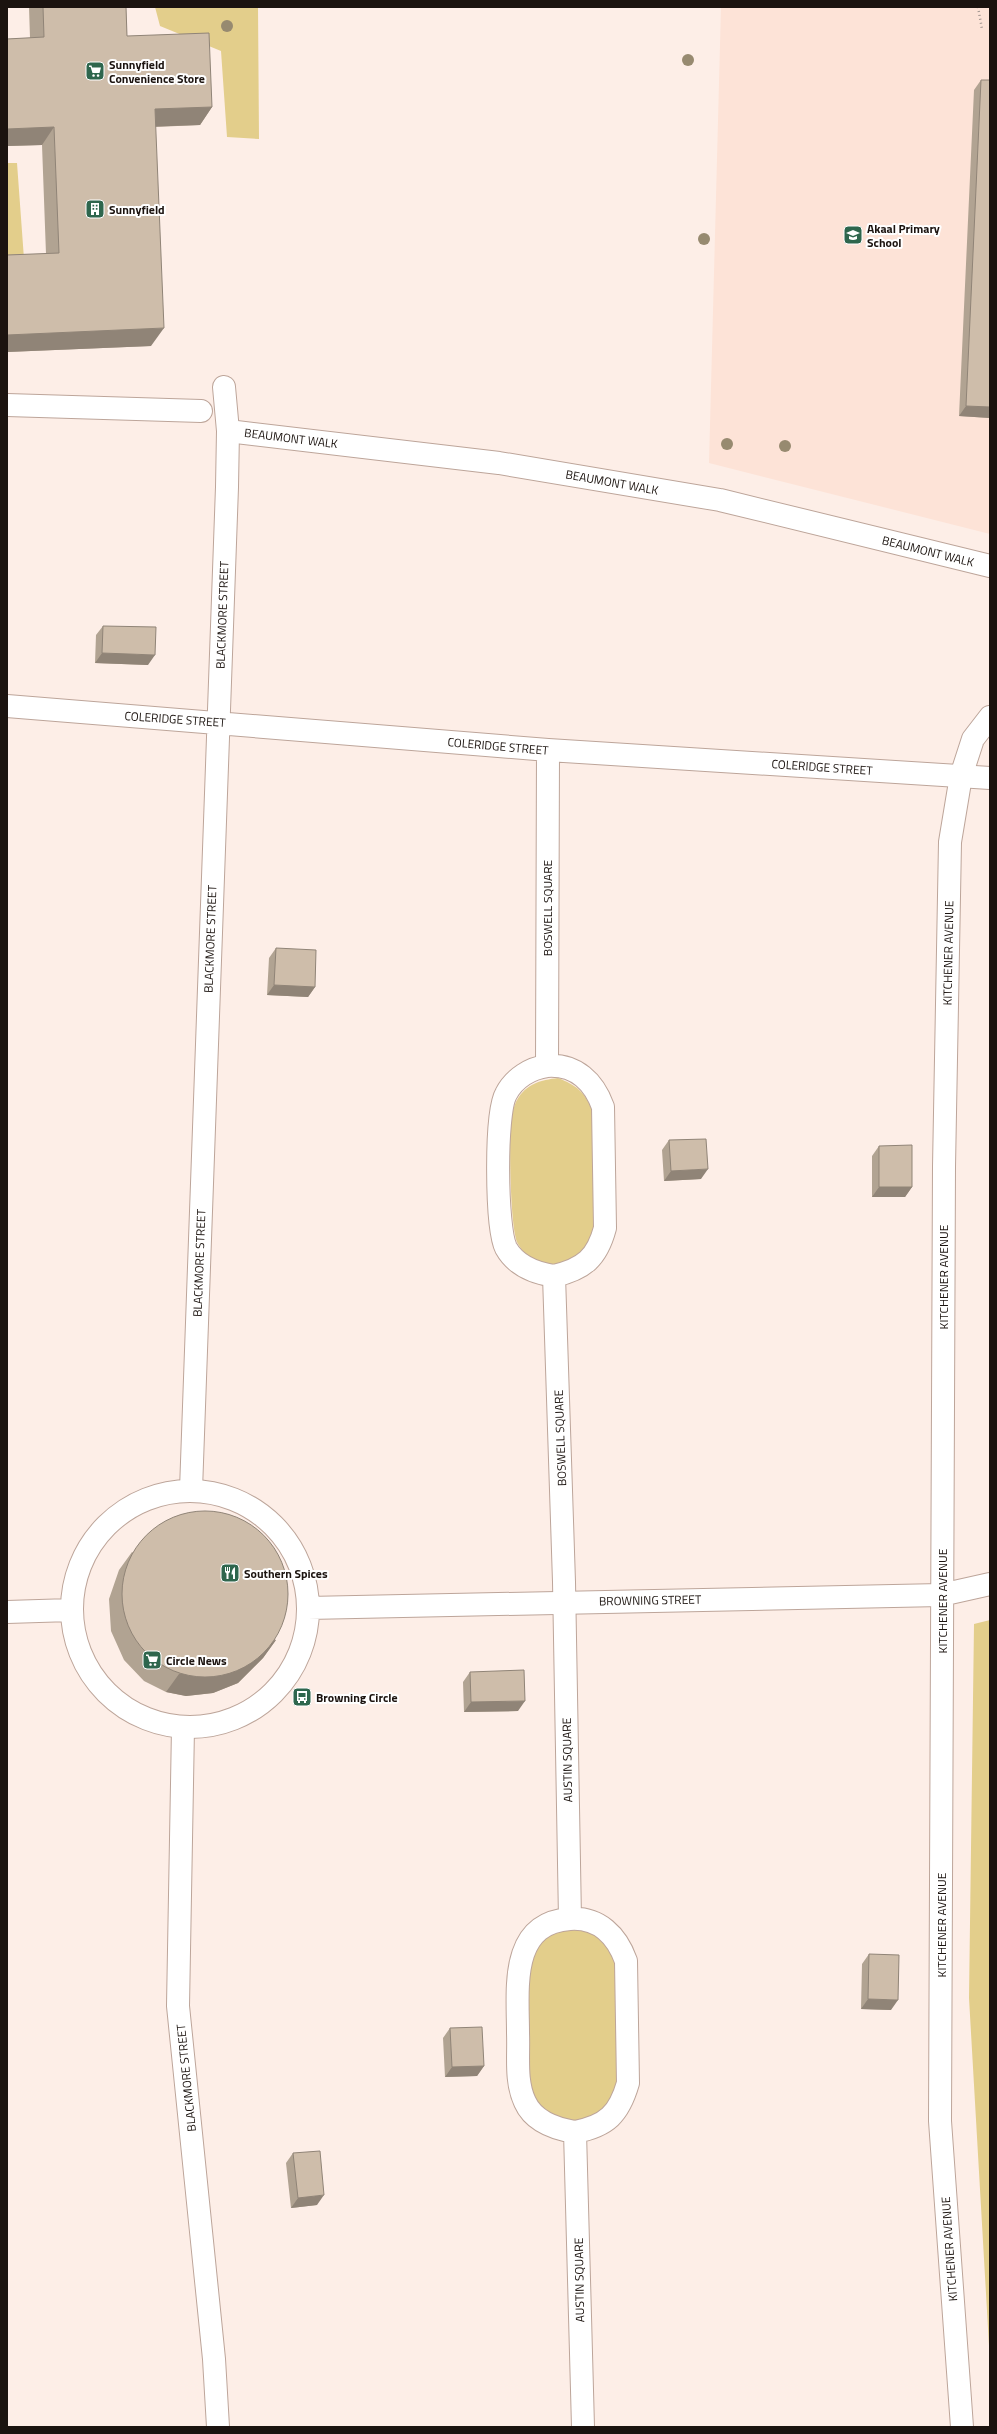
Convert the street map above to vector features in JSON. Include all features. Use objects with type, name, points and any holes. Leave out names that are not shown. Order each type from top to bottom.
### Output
[{"type":"street","name":"BLACKMORE STREET","points":[[191,1490],[228,431],[224,388]]},
{"type":"street","points":[[7,405],[201,411]]},
{"type":"street","name":"BEAUMONT WALK","points":[[228,431],[499,463],[720,500],[990,566]]},
{"type":"street","name":"COLERIDGE STREET","points":[[7,706],[219,722],[548,750],[990,778]]},
{"type":"street","name":"KITCHENER AVENUE","points":[[962,2427],[940,2121],[941,1595],[950,850],[961,776],[973,739],[990,717]]},
{"type":"street","name":"BOSWELL SQUARE","points":[[547,1066],[548,750]]},
{"type":"street","points":[[547,1066],[559,1066],[582,1076],[598,1093],[603,1107],[605,1228],[601,1244],[590,1260],[572,1272],[554,1276],[537,1274],[519,1264],[506,1248],[500,1226],[499,1117],[506,1094],[520,1076],[538,1067],[547,1066]]},
{"type":"street","name":"BOSWELL SQUARE","points":[[554,1276],[564,1601]]},
{"type":"street","points":[[191,1490],[197,1490],[242,1501],[283,1534],[302,1567],[309,1592],[307,1633],[292,1672],[276,1692],[240,1718],[200,1729],[184,1728],[138,1717],[102,1690],[82,1661],[71,1619],[71,1595],[89,1545],[115,1516],[145,1498],[191,1490]]},
{"type":"street","name":"BROWNING STREET","points":[[308,1608],[564,1601],[941,1595],[990,1584]]},
{"type":"street","name":"AUSTIN SQUARE","points":[[564,1601],[570,1919]]},
{"type":"street","points":[[7,1612],[71,1610]]},
{"type":"street","name":"BLACKMORE STREET","points":[[184,1728],[178,2006],[213,2352],[218,2427]]},
{"type":"street","points":[[580,1918],[600,1925],[609,1932],[620,1946],[626,1961],[628,2083],[623,2100],[613,2115],[594,2128],[575,2132],[558,2130],[539,2120],[525,2103],[519,2081],[518,1971],[525,1947],[540,1928],[558,1920],[570,1919],[580,1918]]},
{"type":"street","name":"AUSTIN SQUARE","points":[[575,2132],[583,2427]]},
{"type":"path","points":[[978,7],[982,28]]},
{"type":"shaded area","points":[[155,7],[258,7],[259,139],[227,137],[221,51],[160,26]]},
{"type":"shaded area","name":"Akaal Primary School","points":[[721,7],[990,7],[990,534],[709,463]]},
{"type":"shaded area","points":[[7,163],[17,163],[24,259],[7,261]]},
{"type":"shaded area","points":[[558,1078],[575,1086],[586,1098],[592,1110],[594,1228],[589,1241],[581,1252],[572,1259],[560,1264],[549,1265],[537,1262],[527,1255],[518,1244],[515,1236],[510,1164],[510,1130],[513,1110],[516,1102],[525,1090],[534,1084]]},
{"type":"shaded area","points":[[990,1620],[990,2363],[969,1998],[974,1624]]},
{"type":"shaded area","points":[[579,1928],[595,1934],[602,1939],[616,1963],[618,2082],[612,2100],[605,2109],[587,2119],[577,2121],[558,2118],[549,2114],[535,2099],[532,2091],[527,2038],[527,1983],[531,1960],[537,1946],[553,1934]]},
{"type":"building","name":"Sunnyfield","points":[[43,7],[126,7],[127,36],[209,33],[212,107],[155,109],[164,328],[7,335],[7,255],[59,253],[54,127],[7,129],[7,39],[44,37]]},
{"type":"building","points":[[981,80],[990,80],[990,407],[966,406]]},
{"type":"building","points":[[103,626],[156,627],[155,655],[102,653]]},
{"type":"building","points":[[276,948],[316,950],[315,987],[274,985]]},
{"type":"building","points":[[706,1139],[708,1169],[671,1171],[669,1140]]},
{"type":"building","points":[[912,1145],[912,1187],[879,1187],[879,1146]]},
{"type":"building","points":[[197,1511],[213,1511],[237,1517],[264,1535],[282,1562],[287,1578],[287,1610],[282,1626],[264,1653],[251,1663],[229,1674],[213,1677],[197,1677],[173,1671],[152,1658],[141,1647],[128,1626],[125,1618],[122,1602],[122,1586],[128,1562],[141,1541],[152,1530],[173,1517],[181,1514]]},
{"type":"building","points":[[524,1670],[525,1701],[471,1702],[470,1672]]},
{"type":"building","points":[[869,1954],[899,1955],[898,2000],[868,1999]]},
{"type":"building","points":[[482,2027],[484,2066],[452,2067],[450,2028]]},
{"type":"building","points":[[320,2151],[324,2195],[298,2198],[293,2153]]},
{"type":"place","name":"Sunnyfield Convenience Store","points":[[95,71]]},
{"type":"place","name":"Sunnyfield","points":[[95,209]]},
{"type":"place","name":"Akaal Primary School","points":[[853,235]]},
{"type":"place","name":"Southern Spices","points":[[230,1573]]},
{"type":"place","name":"Circle News","points":[[152,1660]]},
{"type":"place","name":"Browning Circle","points":[[302,1697]]}]
